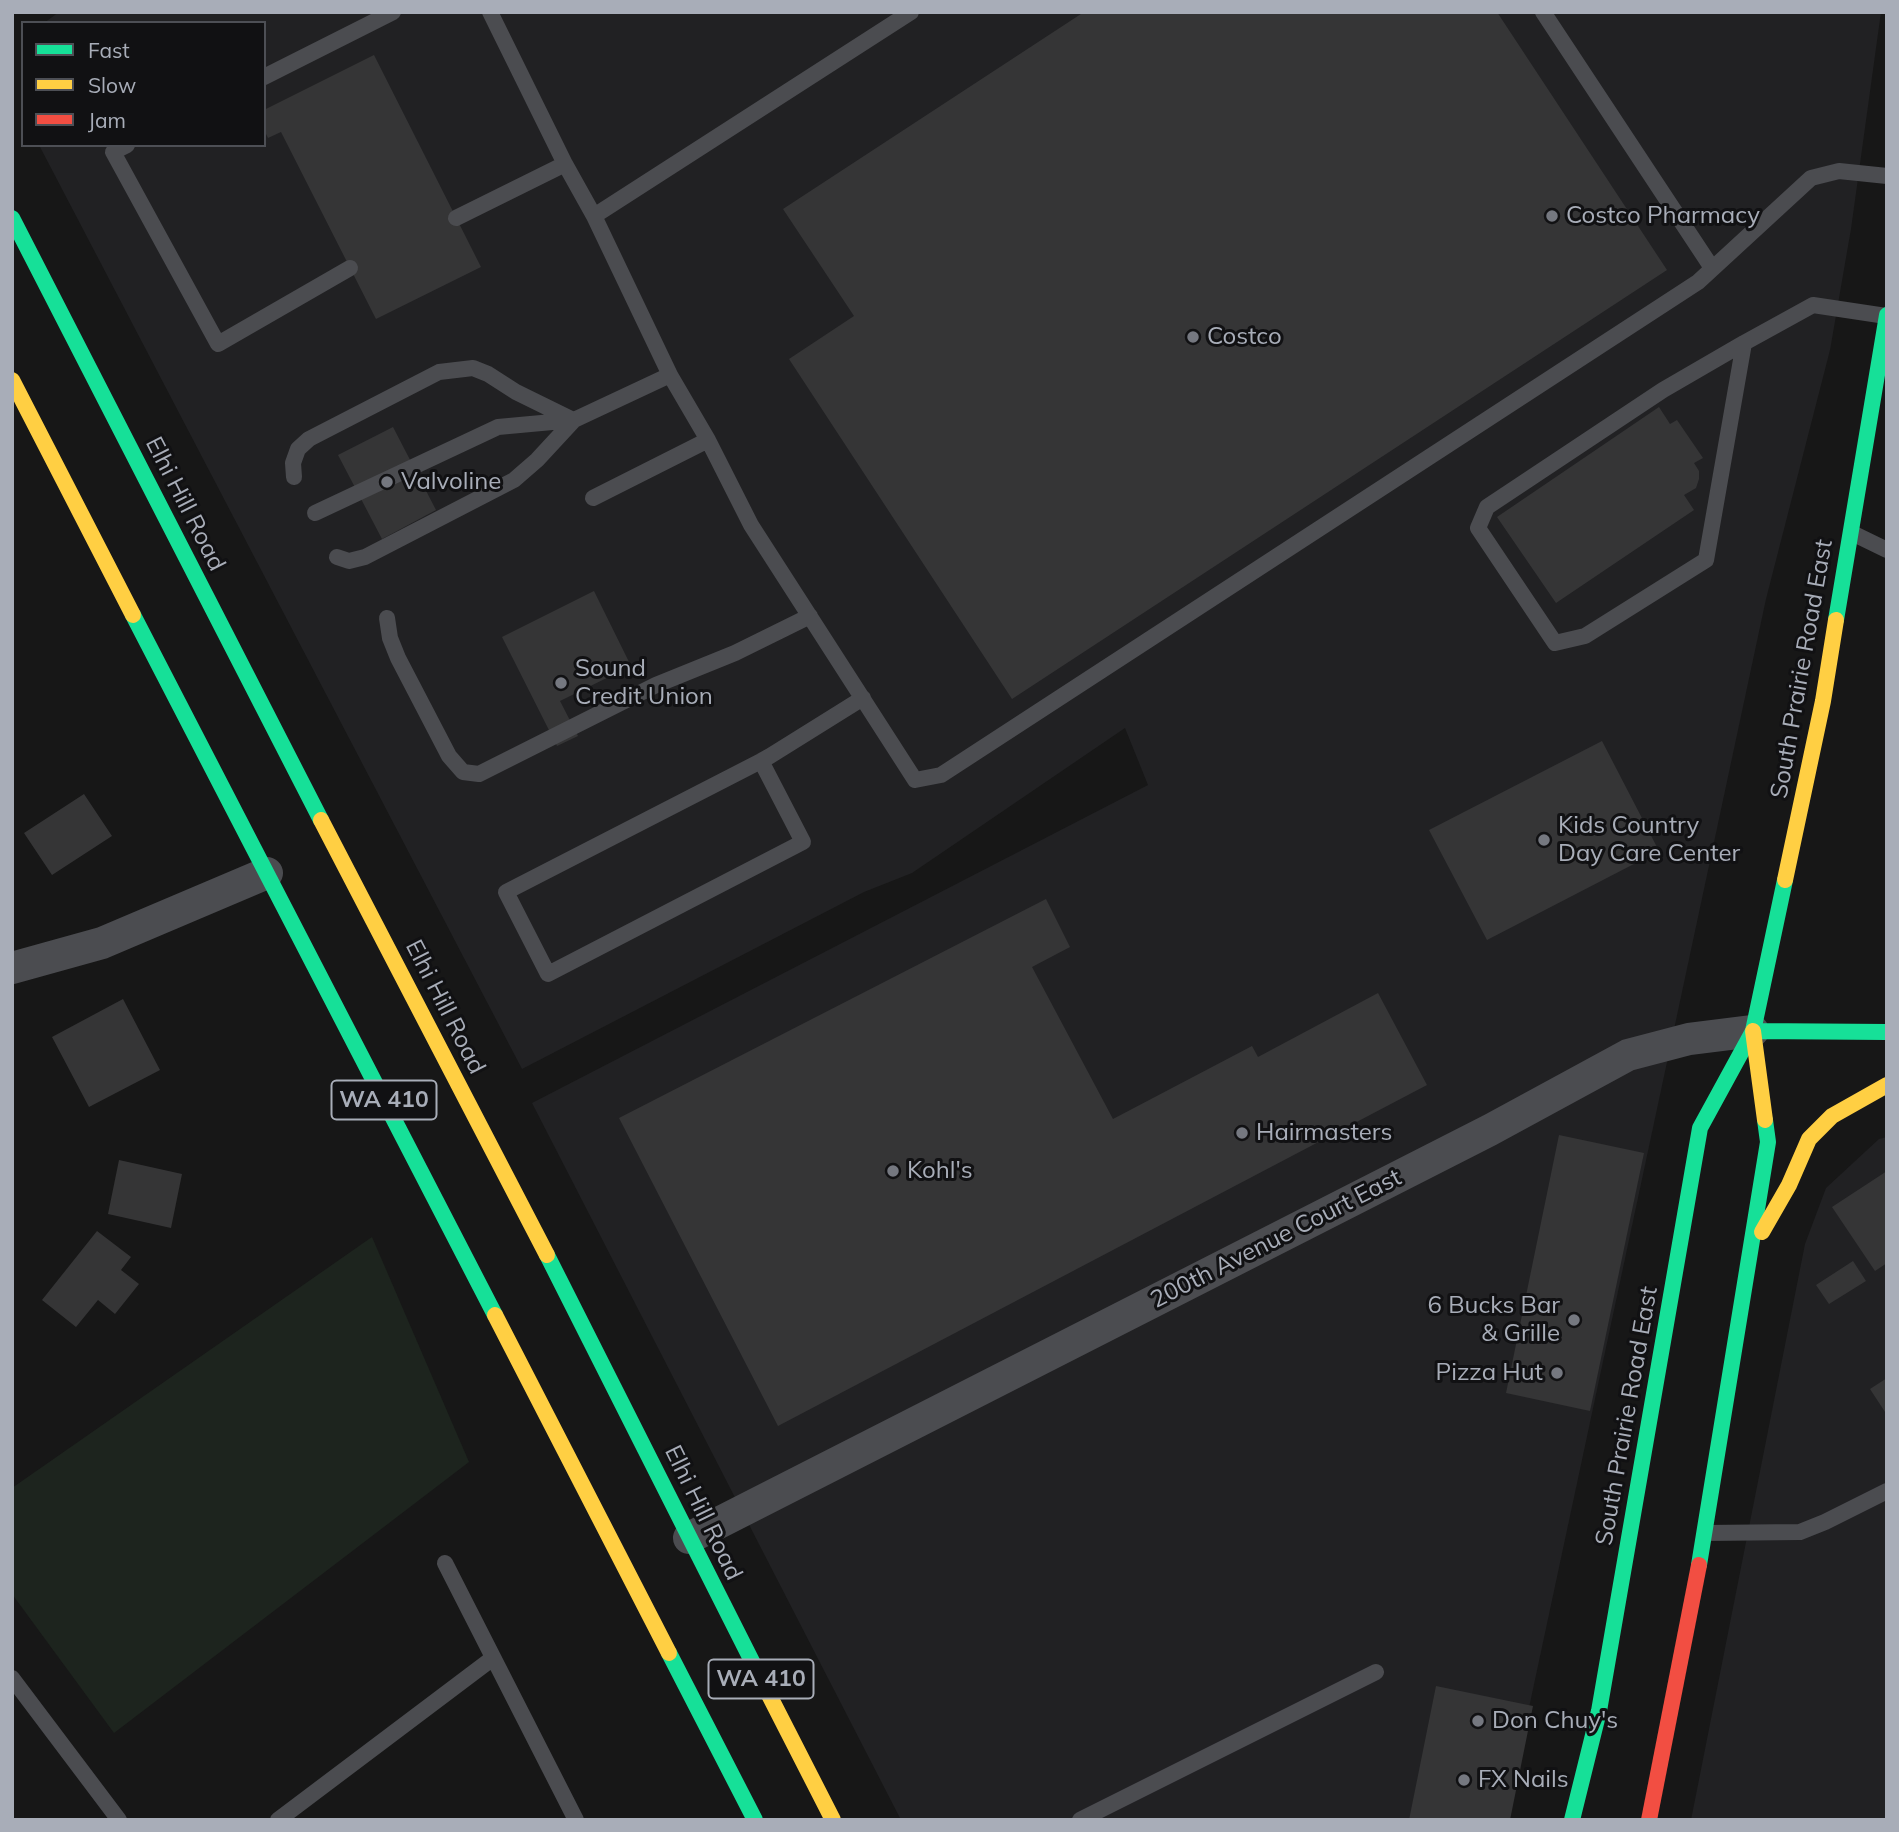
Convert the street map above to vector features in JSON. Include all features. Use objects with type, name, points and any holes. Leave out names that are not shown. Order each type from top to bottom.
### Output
[{"type":"main road","name":"Elhi Hill Road","points":[[12,218],[598,1353],[833,1820]]},
{"type":"main road","name":"South Prairie Road East","points":[[1572,1820],[1600,1711],[1700,1128],[1753,1031],[1823,701],[1887,316]]},
{"type":"main road","name":"WA 410","points":[[12,380],[755,1820]]},
{"type":"main road","name":"South Prairie Road East","points":[[1649,1820],[1705,1533],[1768,1142],[1753,1031]]},
{"type":"main road","name":"200th Avenue Court East","points":[[1753,1031],[1887,1032]]},
{"type":"main road","points":[[1750,1255],[1789,1185],[1809,1139],[1832,1116],[1887,1085]]},
{"type":"street","points":[[12,968],[102,943],[267,873]]},
{"type":"street","name":"200th Avenue Court East","points":[[689,1538],[1490,1130],[1628,1055],[1689,1039],[1753,1031]]},
{"type":"lane","points":[[266,76],[393,12]]},
{"type":"lane","points":[[490,12],[565,164],[594,216],[670,375],[708,440],[751,525],[915,780],[941,775],[1698,282],[1811,178],[1839,171],[1887,176]]},
{"type":"lane","points":[[594,216],[911,12]]},
{"type":"lane","points":[[1543,12],[1712,268]]},
{"type":"lane","points":[[123,147],[113,152],[218,344],[350,268]]},
{"type":"lane","points":[[456,218],[565,164]]},
{"type":"lane","points":[[1744,343],[1706,560],[1585,636],[1555,643],[1478,528],[1487,507],[1663,390],[1744,343],[1813,305],[1887,316]]},
{"type":"lane","points":[[294,477],[293,463],[298,449],[309,439],[439,372],[473,368],[573,420]]},
{"type":"lane","points":[[315,513],[498,427],[573,420],[670,375]]},
{"type":"lane","points":[[337,557],[349,561],[365,557],[514,480],[537,460],[573,420]]},
{"type":"lane","points":[[593,498],[708,440]]},
{"type":"lane","points":[[1850,532],[1887,550]]},
{"type":"lane","points":[[387,618],[390,638],[398,658],[449,756],[463,772],[479,774],[656,685],[735,653],[810,616]]},
{"type":"lane","points":[[761,761],[803,842],[548,974],[506,892],[761,761],[863,698]]},
{"type":"lane","points":[[1705,1533],[1800,1532],[1887,1491]]},
{"type":"lane","points":[[445,1563],[576,1820]]},
{"type":"lane","points":[[278,1820],[493,1658]]},
{"type":"lane","points":[[1080,1820],[1376,1672]]},
{"type":"lane","points":[[12,1678],[119,1820]]},
{"type":"shaded area","points":[[59,12],[1881,12],[1851,229],[1830,350],[1766,599],[1505,1820],[901,1820],[532,1103],[1148,785],[1125,728],[912,873],[864,892],[522,1069],[40,147],[266,147],[266,21],[47,21]]},
{"type":"shaded area","points":[[1887,1137],[1887,1820],[1691,1820],[1805,1244],[1826,1188],[1879,1139]]},
{"type":"shaded area","points":[[372,1237],[469,1462],[114,1733],[12,1594],[12,1488]]},
{"type":"building","name":"Costco","points":[[1084,12],[1497,12],[1667,270],[1012,699],[789,359],[854,316],[783,209]]},
{"type":"building","points":[[374,55],[481,267],[376,319],[281,132],[268,138],[266,109]]},
{"type":"building","points":[[1659,407],[1670,424],[1677,420],[1703,458],[1694,463],[1699,471],[1696,488],[1684,495],[1694,510],[1556,603],[1497,517]]},
{"type":"building","name":"Valvoline","points":[[393,427],[436,510],[382,539],[338,455]]},
{"type":"building","name":"Sound Credit Union","points":[[594,591],[631,666],[560,701],[578,736],[557,746],[502,637]]},
{"type":"building","name":"Kids Country Day Care Center","points":[[1602,741],[1659,851],[1487,940],[1429,830]]},
{"type":"building","points":[[84,794],[112,836],[52,875],[24,833]]},
{"type":"building","name":"Kohl's","points":[[1046,899],[1070,947],[1032,967],[1113,1119],[1252,1046],[1258,1057],[1378,993],[1427,1085],[778,1426],[619,1118]]},
{"type":"building","points":[[123,999],[160,1070],[89,1107],[52,1037]]},
{"type":"building","points":[[1559,1135],[1644,1153],[1590,1411],[1506,1393]]},
{"type":"building","points":[[119,1160],[182,1174],[171,1228],[108,1214]]},
{"type":"building","points":[[1887,1171],[1887,1263],[1875,1271],[1832,1207]]},
{"type":"building","points":[[97,1231],[131,1257],[121,1270],[139,1284],[115,1314],[98,1300],[76,1327],[42,1300]]},
{"type":"building","points":[[1853,1261],[1866,1281],[1829,1304],[1816,1285]]},
{"type":"building","points":[[1887,1378],[1887,1415],[1870,1389]]},
{"type":"building","points":[[1436,1686],[1533,1706],[1510,1820],[1409,1820]]},
{"type":"traffic: fast","points":[[12,218],[321,820]]},
{"type":"traffic: fast","points":[[1836,620],[1887,315]]},
{"type":"traffic: fast","points":[[133,615],[495,1315]]},
{"type":"traffic: fast","points":[[1572,1820],[1599,1711],[1700,1128],[1753,1031],[1785,880]]},
{"type":"traffic: fast","points":[[1753,1031],[1887,1032]]},
{"type":"traffic: fast","points":[[1699,1565],[1768,1142],[1765,1120]]},
{"type":"traffic: fast","points":[[547,1255],[765,1687]]},
{"type":"traffic: fast","points":[[669,1653],[755,1820]]},
{"type":"traffic: slow","points":[[12,380],[133,615]]},
{"type":"traffic: slow","points":[[1785,880],[1823,701],[1836,620]]},
{"type":"traffic: slow","points":[[321,820],[547,1255]]},
{"type":"traffic: slow","points":[[1753,1031],[1765,1120]]},
{"type":"traffic: slow","points":[[1762,1232],[1789,1185],[1809,1139],[1832,1116],[1887,1085]]},
{"type":"traffic: slow","points":[[495,1315],[669,1653]]},
{"type":"traffic: slow","points":[[765,1687],[833,1820]]},
{"type":"traffic: jam","points":[[1649,1820],[1699,1565]]},
{"type":"place","name":"Costco Pharmacy","points":[[1552,216]]},
{"type":"place","name":"Costco","points":[[1193,337]]},
{"type":"place","name":"Valvoline","points":[[387,482]]},
{"type":"place","name":"Sound Credit Union","points":[[561,683]]},
{"type":"place","name":"Kids Country Day Care Center","points":[[1544,840]]},
{"type":"place","name":"Hairmasters","points":[[1242,1133]]},
{"type":"place","name":"Kohl's","points":[[893,1171]]},
{"type":"place","name":"6 Bucks Bar & Grille","points":[[1574,1320]]},
{"type":"place","name":"Pizza Hut","points":[[1557,1373]]},
{"type":"place","name":"Don Chuy's","points":[[1478,1721]]},
{"type":"place","name":"FX Nails","points":[[1464,1780]]}]
